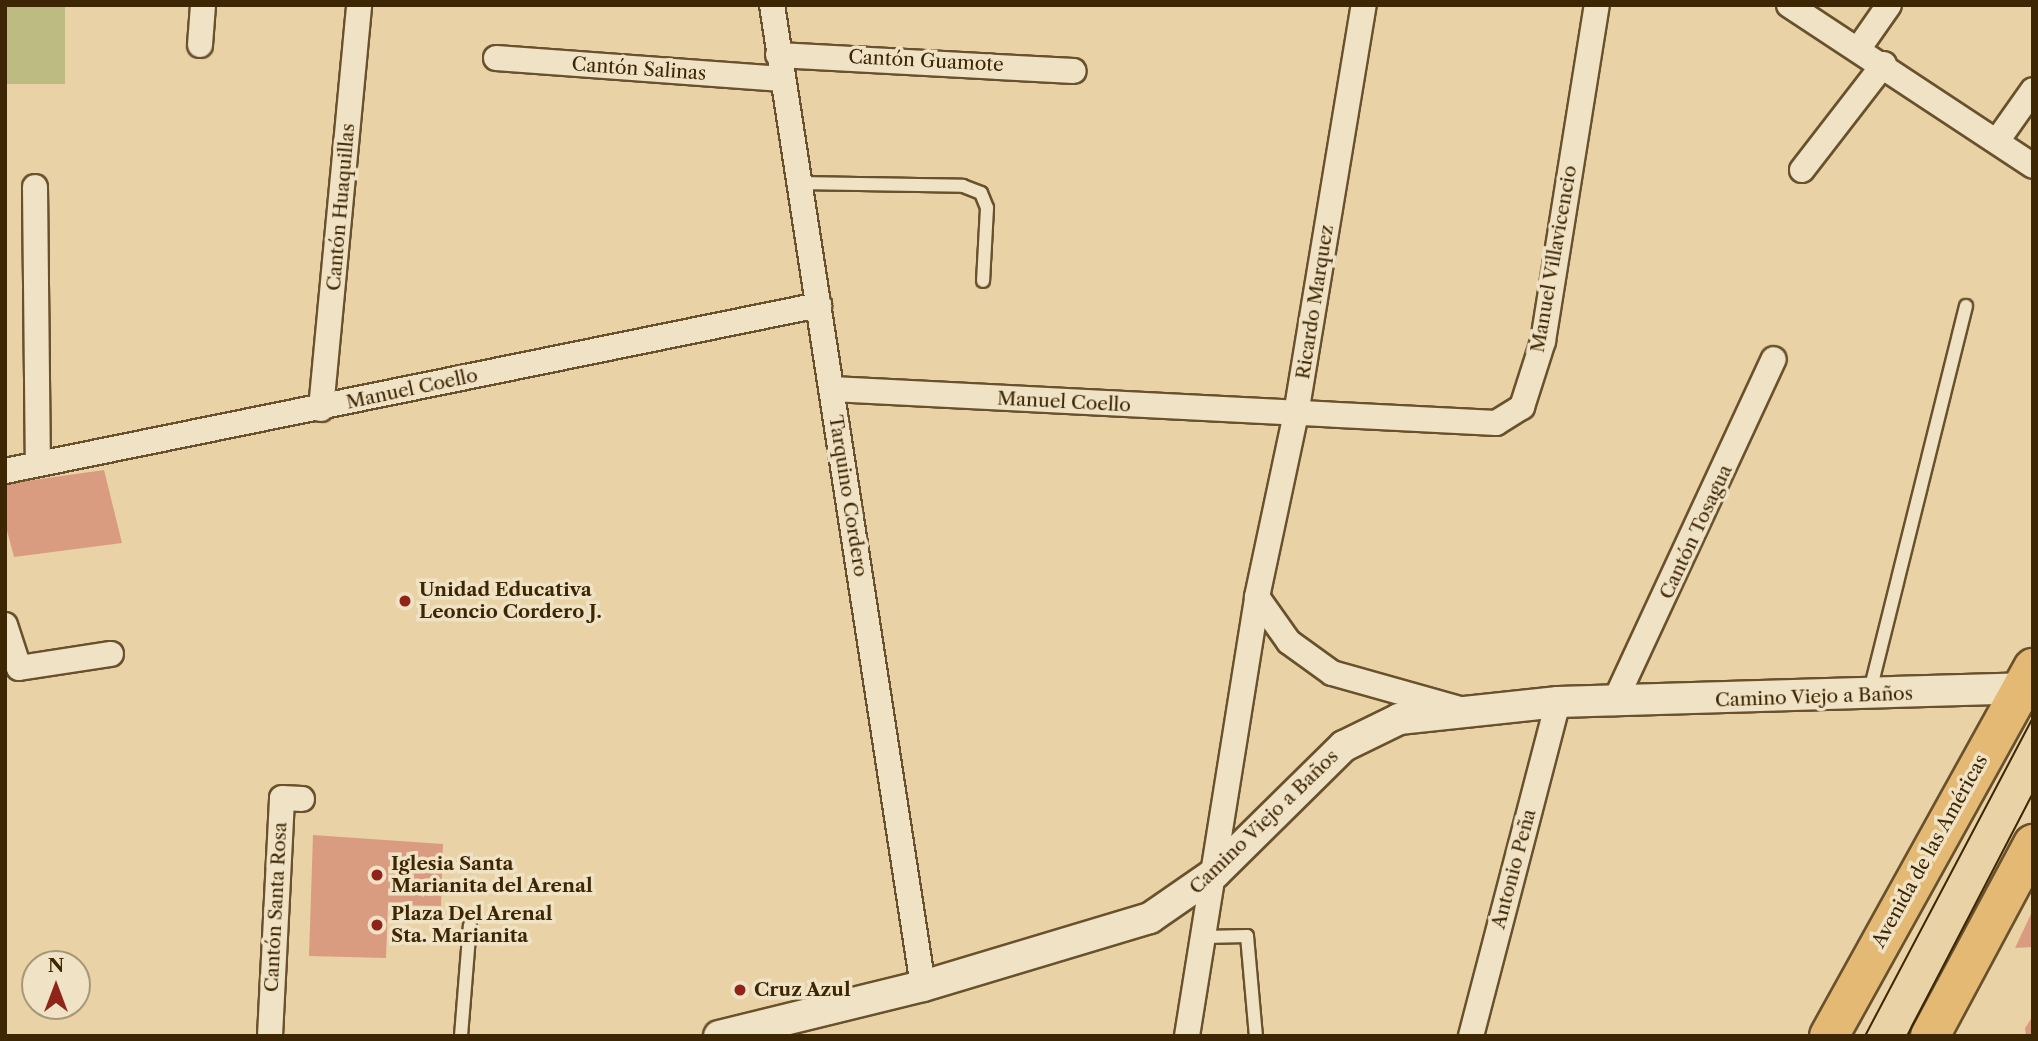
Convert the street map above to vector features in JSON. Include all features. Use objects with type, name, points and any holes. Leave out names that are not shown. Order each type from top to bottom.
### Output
[{"type":"main road","name":"Avenida de las Américas","points":[[1829,1036],[2029,682]]},
{"type":"main road","points":[[1930,1036],[2033,844]]},
{"type":"street","points":[[200,45],[203,5]]},
{"type":"street","name":"Cantón Huaquillas","points":[[321,409],[359,5]]},
{"type":"street","name":"Tarquino Cordero","points":[[772,5],[923,986]]},
{"type":"street","name":"Ricardo Marquez","points":[[1187,1036],[1257,597],[1296,414],[1364,5]]},
{"type":"street","name":"Manuel Villavicencio","points":[[1296,414],[1496,423],[1522,407],[1543,341],[1597,5]]},
{"type":"street","points":[[1789,5],[1859,48],[2033,166]]},
{"type":"street","points":[[1859,48],[1889,5]]},
{"type":"street","name":"Cantón Salinas","points":[[496,58],[780,67]]},
{"type":"street","points":[[1802,170],[1884,65]]},
{"type":"street","name":"Cantón Guamote","points":[[780,67],[1074,71]]},
{"type":"street","points":[[1997,141],[2033,90]]},
{"type":"street","points":[[35,187],[38,464]]},
{"type":"street","name":"Manuel Coello","points":[[5,471],[321,409],[819,305]]},
{"type":"street","name":"Cantón Tosagua","points":[[1614,703],[1774,359]]},
{"type":"street","name":"Manuel Coello","points":[[832,389],[1296,414]]},
{"type":"street","points":[[1257,597],[1289,642],[1332,673],[1461,709]]},
{"type":"street","points":[[5,625],[19,668],[110,654]]},
{"type":"street","name":"Camino Viejo a Baños","points":[[719,1036],[837,1021],[923,986],[1124,929],[1176,904],[1215,873],[1344,746],[1399,719],[1461,709],[1558,702],[1614,703],[1869,695],[2029,682]]},
{"type":"street","name":"Antonio Peña","points":[[1471,1036],[1558,702]]},
{"type":"street","name":"Cantón Santa Rosa","points":[[270,1036],[282,798],[302,799]]},
{"type":"lane","points":[[799,183],[962,186],[981,192],[987,208],[983,281]]},
{"type":"lane","points":[[1869,695],[1966,306]]},
{"type":"lane","points":[[461,1036],[470,925]]},
{"type":"lane","points":[[1204,937],[1247,936],[1256,1036]]},
{"type":"shaded area","points":[[5,5],[65,5],[65,84],[5,84]]},
{"type":"building","points":[[104,470],[122,543],[14,557],[5,523],[5,484]]},
{"type":"building","name":"Iglesia Santa Marianita del Arenal","points":[[313,835],[443,844],[441,906],[388,905],[386,958],[309,956]]},
{"type":"building","points":[[2033,913],[2033,947],[2015,948],[2031,914]]},
{"type":"building","points":[[2033,1016],[2033,1036],[2026,1036],[2025,1028]]},
{"type":"tram line","points":[[1865,1036],[2033,717]]},
{"type":"tram line","points":[[1907,1036],[2033,793]]},
{"type":"place","name":"Unidad Educativa Leoncio Cordero J.","points":[[405,601]]},
{"type":"place","name":"Iglesia Santa Marianita del Arenal","points":[[377,875]]},
{"type":"place","name":"Plaza Del Arenal Sta. Marianita","points":[[377,925]]},
{"type":"place","name":"Cruz Azul","points":[[740,990]]}]
